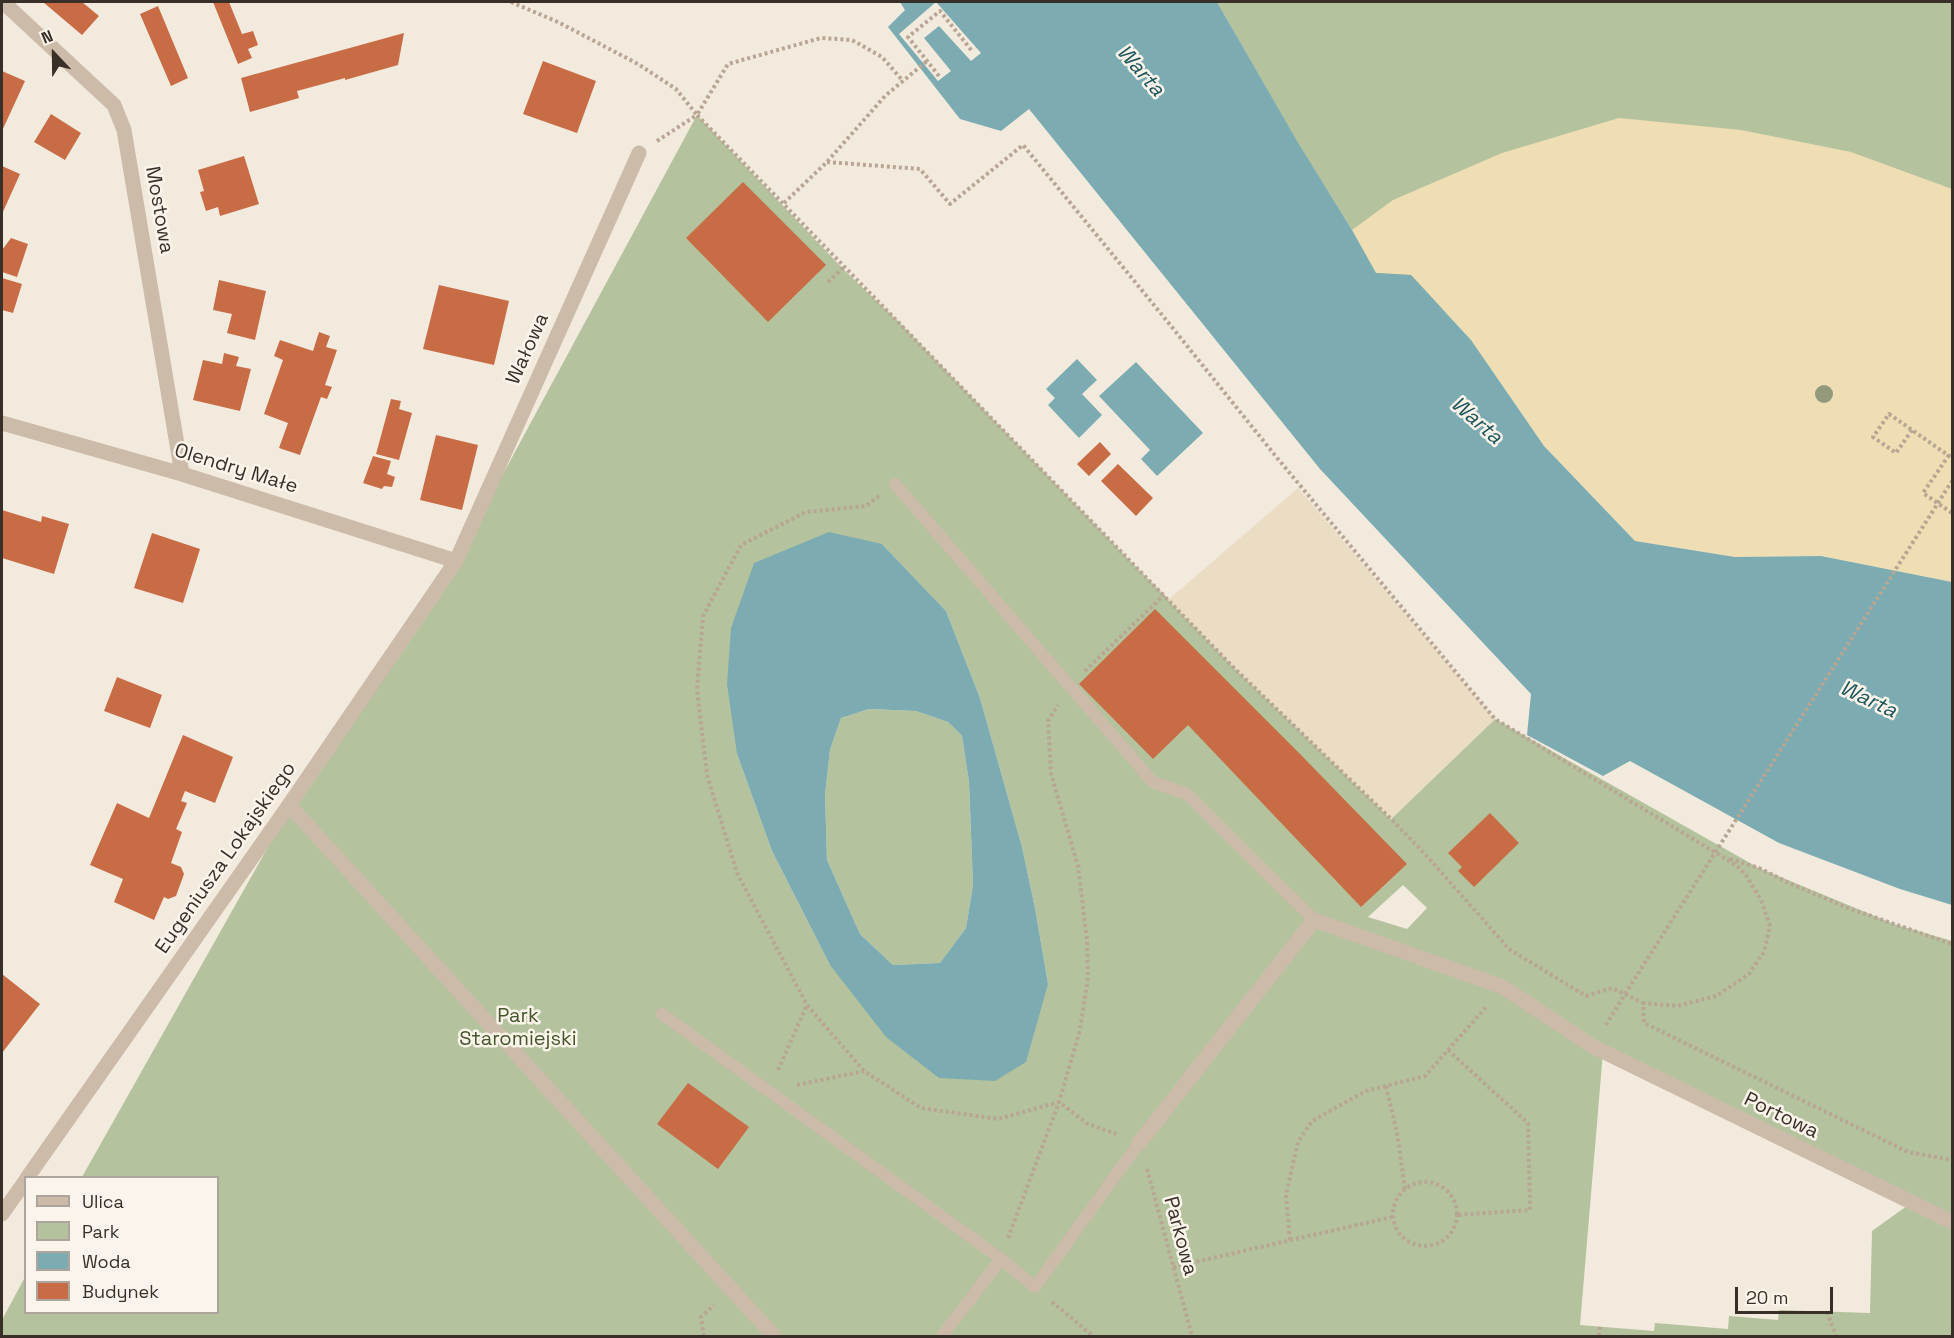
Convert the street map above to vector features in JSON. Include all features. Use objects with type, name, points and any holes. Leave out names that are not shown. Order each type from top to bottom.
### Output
[{"type":"street","name":"Mostowa","points":[[3,2],[114,105],[124,130],[182,474]]},
{"type":"street","name":"Wałowa","points":[[456,561],[639,153]]},
{"type":"street","name":"Olendry Małe","points":[[2,423],[182,474],[456,561]]},
{"type":"street","name":"Eugeniusza Lokajskiego","points":[[28,1176],[456,561]]},
{"type":"street","points":[[289,804],[774,1336]]},
{"type":"street","points":[[1139,1143],[1314,920]]},
{"type":"street","name":"Portowa","points":[[1314,920],[1503,987],[1592,1046],[1953,1222]]},
{"type":"street","name":"Eugeniusza Lokajskiego","points":[[2,1215],[24,1182]]},
{"type":"lane","points":[[895,484],[1153,782],[1187,794],[1314,920]]},
{"type":"lane","points":[[662,1014],[1001,1259],[1035,1287],[1139,1143]]},
{"type":"lane","points":[[942,1336],[1001,1259]]},
{"type":"path","points":[[511,2],[558,22],[638,64],[676,88],[698,115],[1234,668],[1426,855],[1509,949],[1586,996],[1612,987],[1643,1003],[1677,1006],[1716,996],[1749,974],[1764,952],[1770,926],[1761,900],[1746,875],[1724,857],[1495,719],[1278,459],[1023,145],[950,204],[920,169],[827,162]]},
{"type":"path","points":[[939,76],[908,37],[940,11],[972,51]]},
{"type":"path","points":[[639,153],[698,115],[728,64],[821,38],[852,40],[882,57],[903,81]]},
{"type":"path","points":[[784,203],[827,162],[885,96],[927,61]]},
{"type":"path","points":[[828,282],[845,266]]},
{"type":"path","points":[[1912,430],[1896,453],[1873,437],[1889,414],[1951,457],[1923,493],[1953,512]]},
{"type":"path","points":[[1592,1046],[1953,481]]},
{"type":"path","points":[[895,484],[866,506],[806,512],[741,545],[703,616],[698,690],[707,775],[737,873],[807,1005],[864,1071],[921,1108],[998,1119],[1059,1101]]},
{"type":"path","points":[[1001,1259],[1059,1101],[1080,1030],[1088,977],[1087,940],[1078,866],[1051,774],[1047,721],[1069,686],[1164,595]]},
{"type":"path","points":[[1724,857],[1760,868],[1788,883],[1848,908],[1953,944]]},
{"type":"path","points":[[1290,1240],[1286,1195],[1298,1142],[1312,1121],[1365,1091],[1425,1076],[1503,987]]},
{"type":"path","points":[[1643,1003],[1644,1023],[1908,1152],[1953,1160]]},
{"type":"path","points":[[769,1091],[807,1005]]},
{"type":"path","points":[[1448,1050],[1528,1123],[1530,1210],[1457,1215]]},
{"type":"path","points":[[769,1091],[864,1071]]},
{"type":"path","points":[[1386,1086],[1397,1133],[1405,1189]]},
{"type":"path","points":[[1059,1101],[1088,1124],[1139,1143]]},
{"type":"path","name":"Parkowa","points":[[1139,1143],[1192,1336]]},
{"type":"path","points":[[1424,1182],[1444,1188],[1451,1195],[1456,1204],[1457,1215],[1450,1235],[1441,1242],[1420,1247],[1401,1237],[1392,1217],[1397,1197],[1405,1189],[1424,1182]]},
{"type":"path","points":[[1173,1267],[1392,1217]]},
{"type":"path","points":[[1035,1287],[1093,1336]]},
{"type":"path","points":[[704,1336],[701,1317],[731,1289]]},
{"type":"path","points":[[1827,1312],[1836,1336]]},
{"type":"path","points":[[1599,1336],[1600,1327]]},
{"type":"green space","points":[[1217,2],[1952,2],[1952,582],[1376,273],[1297,142]]},
{"type":"green space","name":"Park Staromiejski","points":[[697,115],[845,271],[898,321],[1140,571],[1391,819],[1495,719],[1759,868],[1894,924],[1952,941],[1952,1336],[2,1336],[2,1320],[24,1279],[24,1314],[219,1314],[219,1176],[83,1176],[281,824],[456,561]],"holes":[[[882,544],[946,611],[980,698],[1022,847],[1048,984],[830,965],[772,851],[737,754]],[[1403,885],[1427,908],[1407,929],[1368,917]],[[1603,1052],[1911,1203],[1872,1231],[1870,1313],[1779,1310],[1778,1320],[1729,1316],[1728,1329],[1655,1323],[1654,1331],[1580,1325]]]},
{"type":"green space","points":[[869,709],[916,711],[948,722],[962,736],[969,782],[973,885],[966,928],[940,963],[893,965],[860,934],[827,860],[825,795],[830,750],[841,718]]},
{"type":"sand","points":[[1619,118],[1741,130],[1851,152],[1952,189],[1952,582],[1821,556],[1735,557],[1635,541],[1544,446],[1471,340],[1411,275],[1376,273],[1352,230],[1393,200],[1502,153]]},
{"type":"shaded area","points":[[1298,488],[1495,719],[1391,819],[1234,668],[1168,600]]},
{"type":"water","name":"Warta","points":[[900,2],[1217,2],[1376,273],[1411,275],[1471,340],[1544,446],[1635,541],[1735,557],[1821,556],[1952,582],[1952,905],[1900,889],[1779,843],[1630,761],[1603,776],[1527,735],[1531,694],[1320,469],[1029,109],[1001,131],[960,119],[888,27],[905,10]]},
{"type":"water","points":[[1077,359],[1097,380],[1082,394],[1102,415],[1079,438],[1048,405],[1055,398],[1046,389]]},
{"type":"water","points":[[1136,362],[1203,433],[1157,476],[1141,459],[1150,450],[1099,396]]},
{"type":"water","points":[[829,532],[882,544],[946,611],[980,698],[1022,847],[1048,984],[1026,1062],[995,1081],[939,1078],[886,1037],[830,965],[772,851],[737,754],[727,684],[731,628],[754,563]],"holes":[[[869,709],[916,711],[948,722],[962,736],[969,782],[973,885],[966,928],[940,963],[893,965],[860,934],[827,860],[825,795],[830,750],[841,718]]]},
{"type":"pier","points":[[936,2],[981,53],[971,61],[939,26],[924,38],[951,71],[938,81],[899,34]]},
{"type":"building","points":[[43,2],[82,2],[99,16],[82,35]]},
{"type":"building","points":[[213,2],[229,2],[242,34],[253,31],[258,45],[248,49],[252,58],[238,64]]},
{"type":"building","points":[[158,6],[188,78],[171,86],[140,14]]},
{"type":"building","points":[[404,33],[398,65],[297,91],[299,98],[250,112],[241,78]]},
{"type":"building","points":[[543,61],[596,81],[577,133],[523,114]]},
{"type":"building","points":[[2,71],[25,81],[2,131]]},
{"type":"building","points":[[51,114],[81,133],[65,160],[34,142]]},
{"type":"building","points":[[244,156],[259,204],[220,216],[218,207],[206,211],[200,192],[204,191],[198,170]]},
{"type":"building","points":[[2,166],[20,174],[2,214]]},
{"type":"building","points":[[743,182],[826,265],[768,322],[686,238]]},
{"type":"building","points":[[11,238],[28,244],[17,277],[2,272],[2,250]]},
{"type":"building","points":[[2,278],[22,284],[13,313],[2,310]]},
{"type":"building","points":[[219,280],[266,291],[255,340],[227,333],[232,314],[213,310]]},
{"type":"building","points":[[439,285],[509,301],[494,365],[423,349]]},
{"type":"building","points":[[319,332],[330,336],[326,347],[337,350],[325,385],[332,387],[327,399],[321,397],[300,455],[279,448],[288,423],[264,414],[283,360],[274,356],[280,340],[313,351]]},
{"type":"building","points":[[224,353],[239,357],[236,366],[251,369],[240,411],[193,400],[203,360],[222,364]]},
{"type":"building","points":[[391,399],[401,401],[399,409],[412,413],[399,460],[376,454]]},
{"type":"building","points":[[436,435],[478,445],[462,510],[420,500]]},
{"type":"building","points":[[1100,442],[1111,454],[1089,476],[1077,464]]},
{"type":"building","points":[[373,456],[391,461],[387,474],[395,477],[392,487],[384,486],[382,489],[363,483]]},
{"type":"building","points":[[1118,464],[1153,498],[1136,516],[1101,481]]},
{"type":"building","points":[[2,510],[41,522],[42,516],[69,524],[54,574],[2,558]]},
{"type":"building","points":[[152,533],[200,549],[183,603],[134,588]]},
{"type":"building","points":[[1155,609],[1407,864],[1361,907],[1188,725],[1153,759],[1079,684]]},
{"type":"building","points":[[117,677],[162,695],[150,728],[104,711]]},
{"type":"building","points":[[183,735],[233,757],[215,803],[185,791],[181,801],[187,803],[176,829],[182,832],[171,863],[181,867],[184,874],[176,896],[168,899],[164,897],[154,920],[114,902],[123,879],[90,865],[117,803],[149,818]]},
{"type":"building","points":[[1490,813],[1519,843],[1474,887],[1458,871],[1462,867],[1448,853]]},
{"type":"building","points":[[2,974],[40,1004],[2,1053]]},
{"type":"building","points":[[688,1083],[749,1127],[718,1169],[657,1124]]}]
